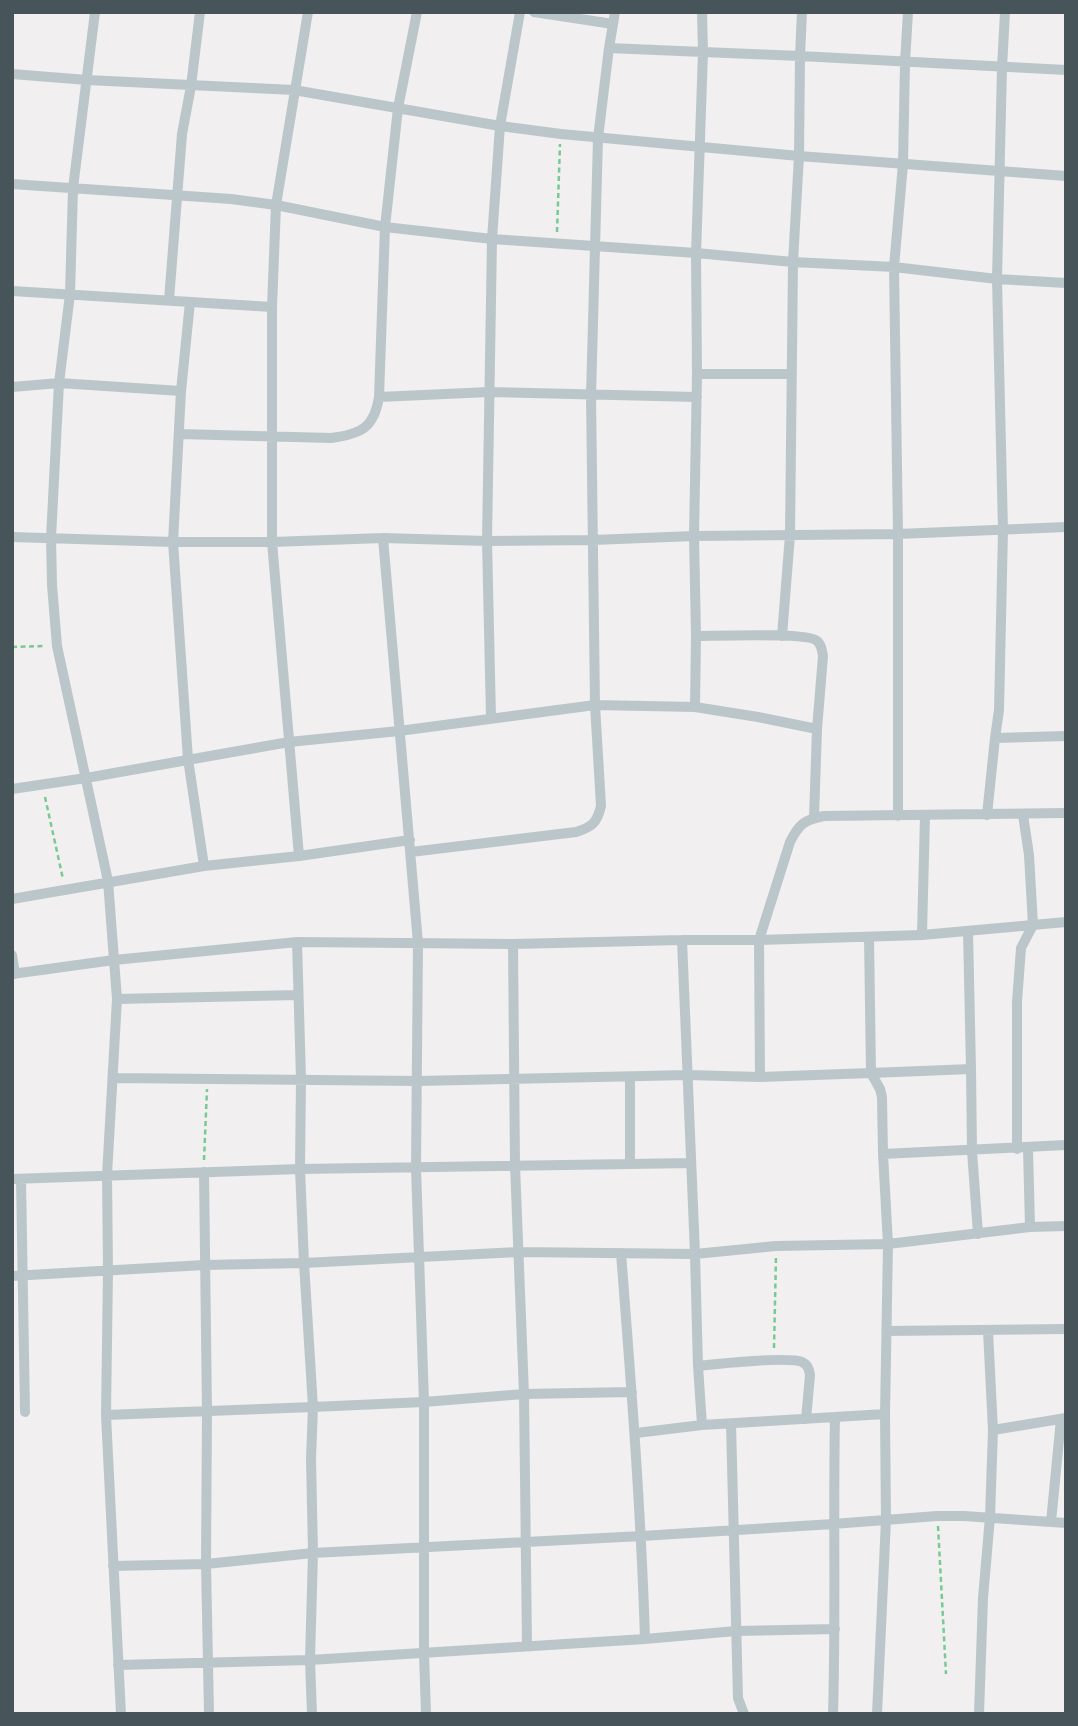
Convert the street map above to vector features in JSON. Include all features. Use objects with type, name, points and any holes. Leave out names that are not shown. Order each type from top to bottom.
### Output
[{"type":"street","points":[[95,12],[73,188],[70,294],[59,383],[51,538],[57,646],[108,881],[117,999],[107,1175],[106,1415],[121,1714]]},
{"type":"street","points":[[169,300],[182,134],[200,12]]},
{"type":"street","points":[[299,856],[272,542],[272,307],[276,205],[308,12]]},
{"type":"street","points":[[179,434],[331,438],[348,436],[368,425],[376,413],[379,397],[385,227],[398,108],[417,12]]},
{"type":"street","points":[[491,718],[487,541],[492,239],[500,126],[520,12]]},
{"type":"street","points":[[411,852],[576,832],[593,824],[601,806],[595,705],[591,396],[598,138],[614,18],[534,12]]},
{"type":"street","points":[[695,707],[695,253],[703,52],[702,12]]},
{"type":"street","points":[[782,636],[790,535],[793,262],[799,156],[802,12]]},
{"type":"street","points":[[898,816],[894,267],[902,164],[908,12]]},
{"type":"street","points":[[986,815],[999,710],[1003,530],[997,279],[1005,12]]},
{"type":"street","points":[[609,47],[1066,70]]},
{"type":"street","points":[[12,74],[294,90],[561,134],[699,148],[1066,176]]},
{"type":"street","points":[[12,184],[178,195],[276,205],[385,227],[492,239],[894,267],[997,279],[1066,283]]},
{"type":"street","points":[[12,291],[272,307]]},
{"type":"street","points":[[190,302],[181,391],[173,542],[188,759],[204,866]]},
{"type":"street","points":[[697,374],[792,374]]},
{"type":"street","points":[[12,387],[59,383],[181,391]]},
{"type":"street","points":[[379,397],[489,392],[697,397]]},
{"type":"street","points":[[12,537],[173,542],[383,538],[593,540],[898,534],[1066,527]]},
{"type":"street","points":[[383,538],[418,943],[416,1168],[424,1402],[426,1714]]},
{"type":"street","points":[[696,636],[811,637],[819,642],[823,656],[814,818]]},
{"type":"street","points":[[12,789],[289,742],[399,731],[595,705],[695,707],[817,729]]},
{"type":"street","points":[[995,738],[1066,736]]},
{"type":"street","points":[[760,1077],[759,940],[790,842],[797,828],[806,821],[824,816],[1066,813]]},
{"type":"street","points":[[1023,815],[1029,855],[1033,925],[1021,948],[1017,1002],[1023,1148],[1030,1227]]},
{"type":"street","points":[[922,934],[925,816]]},
{"type":"street","points":[[12,900],[204,866],[410,840]]},
{"type":"street","points":[[12,955],[14,974],[114,960],[297,942],[513,944],[759,940],[922,934],[1066,922]]},
{"type":"street","points":[[968,931],[972,1151],[978,1234]]},
{"type":"street","points":[[869,937],[871,1073],[882,1097],[888,1244],[886,1520],[877,1714]]},
{"type":"street","points":[[682,940],[702,1425]]},
{"type":"street","points":[[297,942],[301,1079],[300,1169],[313,1407],[310,1660],[312,1714]]},
{"type":"street","points":[[513,944],[515,1165],[524,1394],[527,1646]]},
{"type":"street","points":[[117,999],[298,995]]},
{"type":"street","points":[[113,1078],[418,1081],[688,1075],[760,1077],[971,1069]]},
{"type":"street","points":[[630,1077],[630,1164]]},
{"type":"street","points":[[883,1154],[1066,1145]]},
{"type":"street","points":[[24,1412],[17,1179],[300,1169],[691,1163]]},
{"type":"street","points":[[204,1172],[209,1714]]},
{"type":"street","points":[[18,1276],[518,1252],[695,1254],[776,1246],[888,1244],[1030,1227],[1066,1226]]},
{"type":"street","points":[[621,1253],[636,1433],[645,1639]]},
{"type":"street","points":[[887,1331],[1066,1329]]},
{"type":"street","points":[[979,1714],[993,1430],[988,1331]]},
{"type":"street","points":[[698,1366],[774,1360],[802,1362],[809,1369],[806,1419]]},
{"type":"street","points":[[106,1415],[424,1402],[524,1394],[632,1392]]},
{"type":"street","points":[[636,1433],[702,1425],[885,1414]]},
{"type":"street","points":[[834,1714],[835,1417]]},
{"type":"street","points":[[993,1430],[1064,1418],[1051,1522]]},
{"type":"street","points":[[731,1424],[738,1698],[744,1714]]},
{"type":"street","points":[[113,1566],[206,1564],[313,1553],[642,1536],[937,1516],[1066,1523]]},
{"type":"street","points":[[118,1665],[310,1660],[736,1631],[835,1629]]},
{"type":"path","points":[[556,244],[561,134]]},
{"type":"path","points":[[12,647],[57,646]]},
{"type":"path","points":[[43,783],[65,890]]},
{"type":"path","points":[[204,1172],[208,1079]]},
{"type":"path","points":[[774,1360],[776,1246]]},
{"type":"path","points":[[937,1516],[946,1674]]}]
